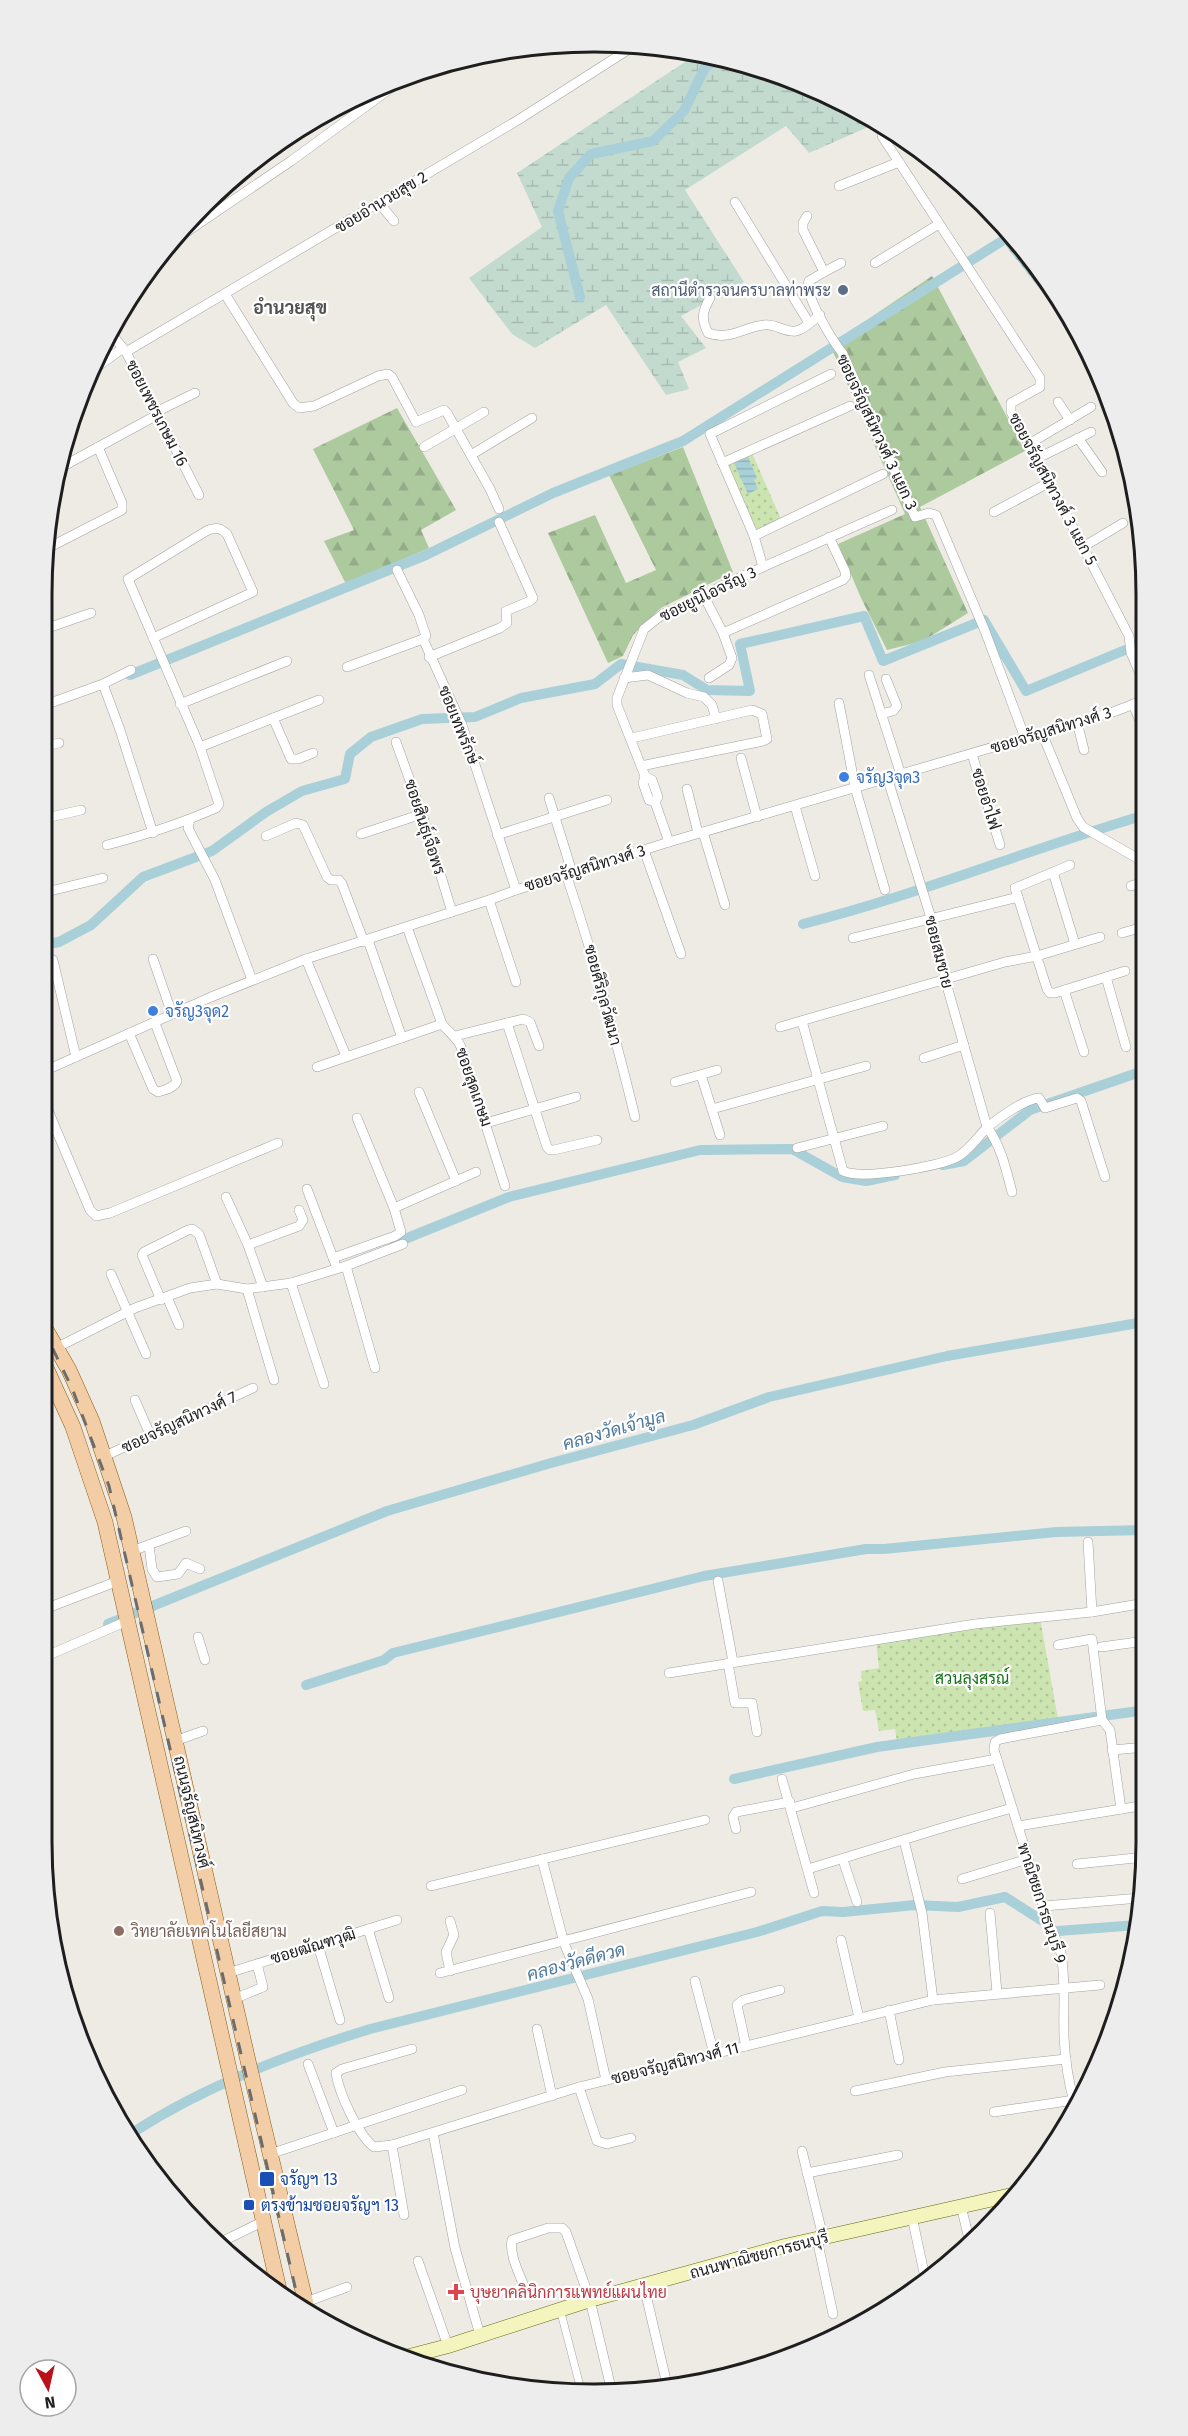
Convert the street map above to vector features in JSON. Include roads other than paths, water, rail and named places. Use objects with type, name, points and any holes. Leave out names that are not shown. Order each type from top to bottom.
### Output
[{"type":"main road","name":"ถนนจรัญสนิทวงศ์","points":[[52,1341],[92,1421],[124,1517],[305,2300]]},
{"type":"main road","name":"ถนนจรัญสนิทวงศ์","points":[[52,1381],[73,1427],[105,1522],[277,2281]]},
{"type":"main road","points":[[86,1463],[105,1456]]},
{"type":"main road","points":[[160,1763],[179,1758]]},
{"type":"main road","name":"ถนนพาณิชยการธนบุรี","points":[[421,2355],[590,2300],[820,2238],[1003,2197]]},
{"type":"street","name":"ซอยอำนวยสุข 2","points":[[105,362],[225,294],[518,120],[621,54]]},
{"type":"street","points":[[201,222],[291,161],[356,107]]},
{"type":"street","name":"ซอยจรัญสนิทวงศ์ 3 แยก 5","points":[[882,136],[1040,378],[1040,387],[1011,403],[1010,407],[1131,639],[1131,650],[1136,667]]},
{"type":"street","points":[[839,186],[899,162]]},
{"type":"street","points":[[735,202],[809,323]]},
{"type":"street","points":[[379,203],[394,221]]},
{"type":"street","points":[[807,216],[802,230],[824,272],[841,263]]},
{"type":"street","points":[[875,262],[939,224]]},
{"type":"street","name":"ซอยจรัญสนิทวงศ์ 3 แยก 3","points":[[824,272],[807,284],[807,289],[833,340],[843,354],[915,517],[929,513],[936,515],[985,631],[1025,738]]},
{"type":"street","points":[[225,294],[293,403],[299,408],[314,406],[378,376],[388,374],[392,377],[416,422],[444,410],[499,509]]},
{"type":"street","points":[[710,298],[702,320],[708,333],[720,337],[772,324],[794,332],[801,330],[820,315]]},
{"type":"street","name":"ซอยเพชรเกษม 16","points":[[116,340],[124,350],[199,495]]},
{"type":"street","name":"ซอยยูนิโอจรัญ 3","points":[[669,842],[655,802],[658,797],[652,780],[645,776],[632,738],[617,705],[625,675],[647,625],[663,614],[700,599],[721,586],[763,567],[754,536],[710,435],[831,375]]},
{"type":"street","points":[[69,463],[195,393]]},
{"type":"street","points":[[1058,402],[1070,420]]},
{"type":"street","points":[[722,463],[850,406]]},
{"type":"street","points":[[1029,444],[1091,407]]},
{"type":"street","points":[[424,447],[484,412]]},
{"type":"street","points":[[471,455],[532,418]]},
{"type":"street","points":[[1038,459],[1091,432]]},
{"type":"street","points":[[1078,438],[1102,472]]},
{"type":"street","points":[[55,544],[122,510],[122,503],[98,447]]},
{"type":"street","points":[[754,536],[882,474]]},
{"type":"street","points":[[994,512],[1050,482]]},
{"type":"street","points":[[763,567],[892,510]]},
{"type":"street","points":[[429,657],[500,628],[507,623],[506,611],[533,598],[499,522]]},
{"type":"street","points":[[1083,547],[1123,523]]},
{"type":"street","points":[[107,845],[153,833],[216,808],[219,804],[200,747],[180,704],[128,579],[208,531],[221,529],[227,534],[253,592],[153,638]]},
{"type":"street","points":[[723,633],[843,580],[846,576],[845,571],[829,537]]},
{"type":"street","name":"ซอยเทพรักษ์","points":[[397,570],[419,615],[426,636],[423,639],[429,657],[462,725],[516,890]]},
{"type":"street","points":[[700,599],[707,602],[731,654],[731,662],[709,678]]},
{"type":"street","points":[[52,627],[91,613]]},
{"type":"street","points":[[347,667],[423,639]]},
{"type":"street","points":[[180,704],[287,661]]},
{"type":"street","points":[[52,702],[103,684],[131,670]]},
{"type":"street","points":[[625,675],[648,675],[687,693],[704,697],[712,705],[716,719]]},
{"type":"street","points":[[869,675],[901,775]]},
{"type":"street","points":[[881,714],[892,711],[897,706],[886,679]]},
{"type":"street","points":[[103,684],[153,833]]},
{"type":"street","points":[[200,747],[319,700]]},
{"type":"street","points":[[839,703],[855,787],[885,890]]},
{"type":"street","name":"ซอยจรัญสนิทวงศ์ 3","points":[[52,1068],[172,1014],[306,959],[669,842],[1136,704]]},
{"type":"street","points":[[632,738],[752,710],[764,717],[767,739],[763,741],[641,766]]},
{"type":"street","points":[[273,718],[289,757],[298,759],[313,753]]},
{"type":"street","points":[[1077,722],[1084,750]]},
{"type":"street","points":[[1042,733],[1077,818],[1083,827],[1136,858]]},
{"type":"street","points":[[52,744],[59,742]]},
{"type":"street","name":"ซอยสินธุ์เจือพร","points":[[396,742],[422,814],[452,912]]},
{"type":"street","name":"ซอยอำไฟ","points":[[972,754],[1000,845]]},
{"type":"street","points":[[741,758],[757,817]]},
{"type":"street","name":"ซอยสมชาย","points":[[887,777],[925,895],[945,980],[964,1045],[990,1131],[1012,1192]]},
{"type":"street","points":[[687,789],[725,905]]},
{"type":"street","name":"ซอยศิริกุลวัฒนา","points":[[549,798],[609,1009],[635,1118]]},
{"type":"street","points":[[497,835],[608,800]]},
{"type":"street","points":[[795,806],[815,876]]},
{"type":"street","points":[[52,817],[81,810]]},
{"type":"street","points":[[361,834],[422,814]]},
{"type":"street","points":[[190,819],[188,828],[206,861],[252,980]]},
{"type":"street","points":[[266,836],[296,824],[303,825],[327,877],[331,880],[339,880],[342,884],[402,1038]]},
{"type":"street","points":[[644,850],[681,954]]},
{"type":"street","points":[[1070,865],[1015,888],[1050,993],[1125,971]]},
{"type":"street","points":[[1053,872],[1075,945]]},
{"type":"street","points":[[52,891],[103,878]]},
{"type":"street","points":[[1131,886],[1136,884]]},
{"type":"street","points":[[853,938],[1018,897]]},
{"type":"street","points":[[489,900],[516,982]]},
{"type":"street","name":"ซอยสุดเกษม","points":[[407,927],[442,1024],[448,1032],[455,1035],[505,1186]]},
{"type":"street","points":[[1122,933],[1136,929]]},
{"type":"street","points":[[780,1028],[1005,962],[1037,956],[1100,937]]},
{"type":"street","points":[[153,959],[172,1014]]},
{"type":"street","points":[[306,959],[346,1056]]},
{"type":"street","points":[[53,960],[76,1057]]},
{"type":"street","points":[[1106,977],[1126,1047]]},
{"type":"street","points":[[1064,990],[1084,1052]]},
{"type":"street","points":[[455,1035],[523,1019],[528,1020],[539,1046]]},
{"type":"street","points":[[802,1021],[843,1171],[855,1174],[881,1174],[951,1160],[969,1149],[1028,1101],[1037,1097],[1042,1103],[1077,1098],[1081,1101],[1105,1177]]},
{"type":"street","points":[[129,1034],[153,1089],[158,1092],[175,1086],[177,1081],[155,1023]]},
{"type":"street","points":[[507,1023],[550,1150],[597,1140]]},
{"type":"street","points":[[317,1067],[442,1024]]},
{"type":"street","points":[[924,1058],[964,1045]]},
{"type":"street","points":[[712,1109],[866,1066]]},
{"type":"street","points":[[675,1082],[717,1070]]},
{"type":"street","points":[[701,1075],[720,1135]]},
{"type":"street","points":[[419,1092],[456,1181]]},
{"type":"street","points":[[486,1123],[576,1097]]},
{"type":"street","points":[[333,1257],[401,1232],[394,1208],[357,1118]]},
{"type":"street","points":[[52,1120],[90,1210],[96,1216],[102,1216],[278,1143]]},
{"type":"street","points":[[797,1148],[883,1126]]},
{"type":"street","points":[[394,1208],[476,1172]]},
{"type":"street","points":[[307,1189],[333,1257],[341,1267],[375,1368]]},
{"type":"street","points":[[226,1197],[248,1245],[263,1287]]},
{"type":"street","points":[[248,1245],[300,1226],[303,1220],[299,1210]]},
{"type":"street","points":[[179,1325],[142,1255],[144,1251],[192,1229],[199,1234],[216,1284]]},
{"type":"street","points":[[56,1348],[128,1312],[190,1288],[216,1284],[247,1289],[291,1283],[403,1244]]},
{"type":"street","points":[[111,1274],[146,1354]]},
{"type":"street","points":[[291,1283],[324,1384]]},
{"type":"street","points":[[247,1289],[274,1380]]},
{"type":"street","name":"ซอยจรัญสนิทวงศ์ 7","points":[[105,1456],[151,1437],[253,1388]]},
{"type":"street","points":[[135,1400],[151,1437]]},
{"type":"street","points":[[132,1551],[186,1531]]},
{"type":"street","points":[[1088,1542],[1092,1612]]},
{"type":"street","points":[[149,1545],[152,1569],[157,1577],[178,1574],[186,1563],[200,1569]]},
{"type":"street","points":[[52,1606],[118,1581]]},
{"type":"street","points":[[718,1581],[735,1703],[752,1703],[757,1732]]},
{"type":"street","points":[[669,1673],[975,1624],[1092,1612],[1136,1605]]},
{"type":"street","points":[[52,1653],[127,1618]]},
{"type":"street","points":[[198,1637],[205,1660]]},
{"type":"street","points":[[1058,1645],[1092,1639],[1101,1716],[1110,1730],[1121,1809]]},
{"type":"street","points":[[1101,1647],[1136,1642]]},
{"type":"street","name":"พาณิชยการธนบุรี 9","points":[[1072,2096],[1068,2082],[1066,2059],[1064,1969],[1061,1953],[1028,1859],[997,1759],[995,1743],[1000,1738],[1101,1716]]},
{"type":"street","points":[[175,1740],[203,1731]]},
{"type":"street","points":[[1112,1750],[1136,1747]]},
{"type":"street","points":[[736,1829],[733,1817],[736,1812],[791,1805],[914,1774],[997,1759]]},
{"type":"street","points":[[782,1779],[814,1893]]},
{"type":"street","points":[[1018,1826],[1136,1807]]},
{"type":"street","points":[[808,1869],[1012,1808]]},
{"type":"street","points":[[431,1886],[705,1820]]},
{"type":"street","points":[[904,1840],[920,1899],[933,2000]]},
{"type":"street","points":[[542,1858],[564,1942],[588,1999],[606,2080]]},
{"type":"street","points":[[1077,1864],[1135,1858]]},
{"type":"street","points":[[962,1879],[1028,1859]]},
{"type":"street","points":[[843,1860],[857,1902]]},
{"type":"street","points":[[440,1973],[751,1892]]},
{"type":"street","points":[[1044,1906],[1132,1899]]},
{"type":"street","points":[[990,1913],[997,1993]]},
{"type":"street","name":"ซอยฒัณฑวุฒิ","points":[[228,1972],[397,1920]]},
{"type":"street","points":[[450,1921],[454,1935],[446,1952],[450,1971]]},
{"type":"street","points":[[368,1929],[389,1998]]},
{"type":"street","points":[[841,1940],[859,2018]]},
{"type":"street","points":[[318,1945],[340,2020]]},
{"type":"street","points":[[234,1999],[263,1987],[257,1964]]},
{"type":"street","points":[[695,1981],[714,2054]]},
{"type":"street","name":"ซอยจรัญสนิทวงศ์ 11","points":[[357,2125],[368,2143],[374,2147],[392,2145],[579,2087],[933,2000],[1100,1985]]},
{"type":"street","points":[[746,2046],[737,2005],[743,2000],[780,1990]]},
{"type":"street","points":[[889,2010],[898,2060]]},
{"type":"street","points":[[537,2029],[552,2096]]},
{"type":"street","points":[[357,2125],[336,2073],[342,2069],[412,2049]]},
{"type":"street","points":[[855,2091],[945,2072],[1066,2059]]},
{"type":"street","points":[[308,2064],[334,2133]]},
{"type":"street","points":[[579,2087],[597,2141],[607,2144],[631,2138]]},
{"type":"street","points":[[270,2154],[462,2090]]},
{"type":"street","points":[[994,2112],[1069,2102]]},
{"type":"street","points":[[433,2133],[455,2248],[480,2335]]},
{"type":"street","points":[[392,2145],[404,2215]]},
{"type":"street","points":[[802,2151],[833,2314]]},
{"type":"street","points":[[807,2173],[897,2155]]},
{"type":"street","points":[[961,2206],[968,2233]]},
{"type":"street","points":[[912,2217],[924,2272]]},
{"type":"street","points":[[226,2239],[264,2221]]},
{"type":"street","points":[[524,2286],[513,2255],[512,2240],[559,2227],[566,2232],[590,2300],[610,2383]]},
{"type":"street","points":[[418,2261],[448,2346]]},
{"type":"street","points":[[644,2286],[666,2379]]},
{"type":"street","points":[[312,2304],[347,2287]]},
{"type":"street","points":[[560,2309],[579,2383]]},
{"type":"water","points":[[996,232],[1024,264],[1048,299]]},
{"type":"water","points":[[748,457],[757,478],[754,480],[758,489],[748,494],[734,463]]},
{"type":"waterway","points":[[580,297],[558,211],[569,178],[591,154],[653,141],[684,111],[705,67],[709,65]]},
{"type":"waterway","points":[[130,675],[426,555],[553,493],[683,441],[1004,240]]},
{"type":"waterway","points":[[52,943],[59,942],[91,925],[143,877],[212,851],[266,812],[302,791],[345,779],[350,754],[371,737],[422,719],[475,717],[521,698],[595,684],[621,664],[683,675],[707,690],[750,691],[740,644],[864,616],[883,661],[984,620],[1026,691],[1136,645]]},
{"type":"waterway","points":[[803,924],[889,900],[1136,818]]},
{"type":"waterway","points":[[943,1165],[964,1161],[1030,1110],[1136,1073]]},
{"type":"waterway","points":[[395,1243],[509,1197],[700,1150],[792,1149],[842,1177],[866,1181],[895,1175]]},
{"type":"waterway","name":"คลองวัดเจ้ามูล","points":[[108,1624],[387,1511],[551,1463],[693,1425],[769,1397],[947,1356],[1136,1323]]},
{"type":"waterway","points":[[306,1685],[384,1660],[393,1653],[704,1576],[866,1549],[1056,1532],[1136,1530]]},
{"type":"waterway","points":[[734,1779],[877,1747],[1136,1711]]},
{"type":"waterway","name":"คลองวัดดีดวด","points":[[136,2131],[217,2086],[277,2061],[370,2029],[757,1932],[822,1911],[843,1912],[915,1905],[958,1907],[1005,1897],[1041,1920]]},
{"type":"waterway","name":"คลองวัดดีดวด","points":[[1058,1931],[1129,1926]]},
{"type":"railway","points":[[52,1347],[72,1388],[109,1486],[297,2294]]},
{"type":"place","name":"สถานีตำรวจนครบาลท่าพระ","points":[[843,290]]},
{"type":"place","name":"จรัญ3จุด3","points":[[844,777]]},
{"type":"place","name":"จรัญ3จุด2","points":[[153,1011]]},
{"type":"place","name":"วิทยาลัยเทคโนโลยีสยาม","points":[[119,1931]]},
{"type":"place","name":"จรัญฯ 13","points":[[267,2179]]},
{"type":"place","name":"ตรงข้ามซอยจรัญฯ 13","points":[[249,2205]]},
{"type":"place","name":"บุษยาคลินิกการแพทย์แผนไทย","points":[[456,2292]]},
{"type":"district","name":"อำนวยสุข","points":[[290,308]]},
{"type":"park label","name":"สวนลุงสรณ์","points":[[972,1678]]}]
